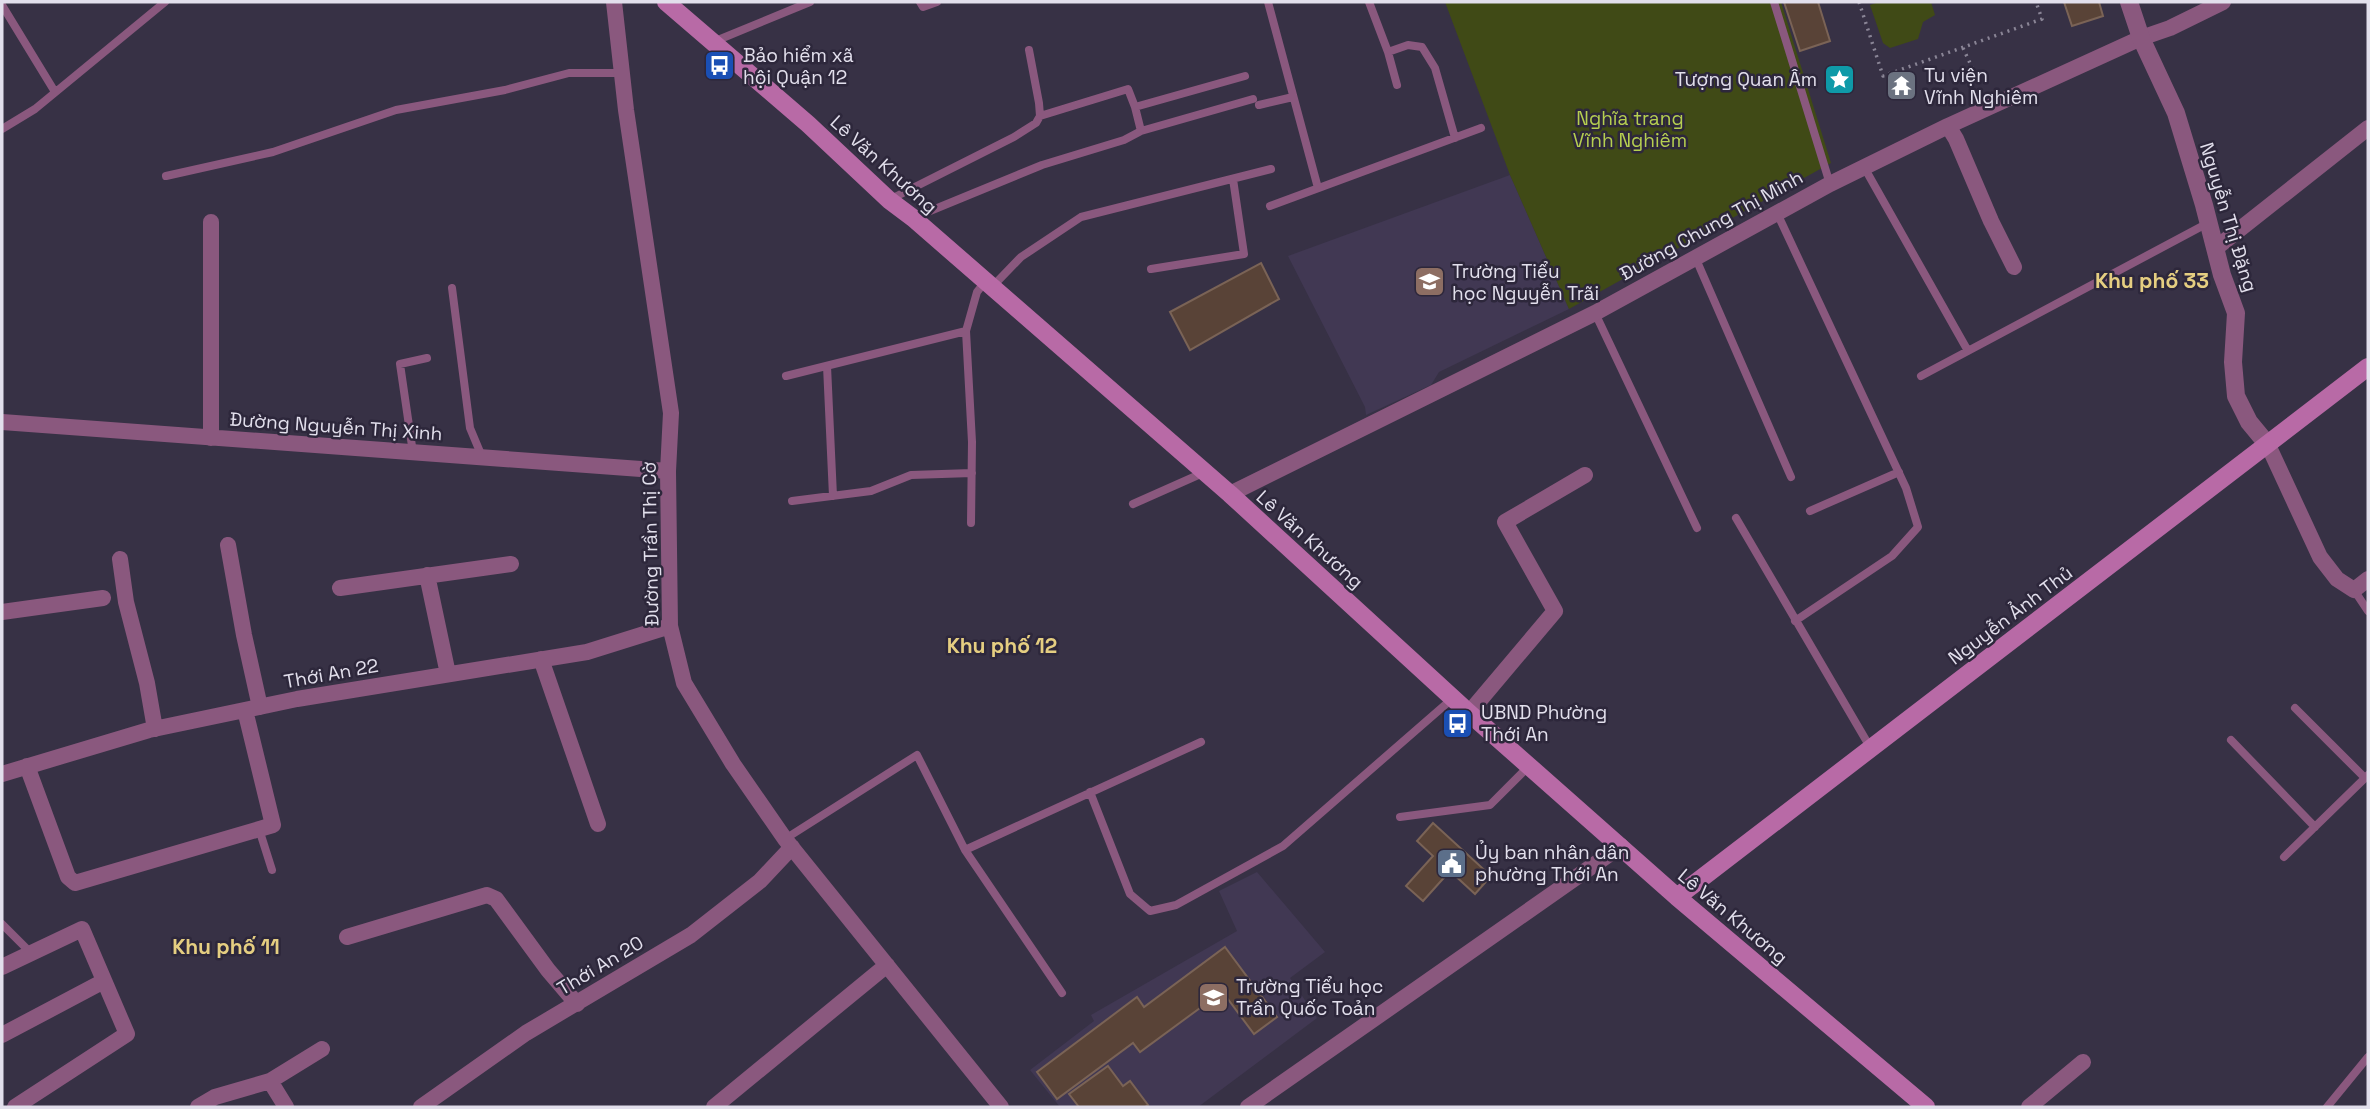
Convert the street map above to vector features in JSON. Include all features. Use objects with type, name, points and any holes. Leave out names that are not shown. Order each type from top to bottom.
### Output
[{"type":"main road","name":"Lê Văn Khương","points":[[666,2],[808,124],[888,200],[913,218],[1230,494],[1469,713],[1677,897],[1926,1107]]},
{"type":"main road","name":"Nguyễn Ảnh Thủ","points":[[1677,897],[2368,367]]},
{"type":"street","name":"Đường Trần Thị Cờ","points":[[614,2],[671,413],[668,471],[670,626],[684,683],[733,764],[789,843],[1001,1107]]},
{"type":"street","name":"Nguyễn Thị Đặng","points":[[2129,2],[2141,38],[2176,113],[2222,275],[2236,313],[2233,362],[2236,396],[2249,422],[2268,445]]},
{"type":"street","name":"Đường Chung Thị Minh","points":[[1230,494],[1594,313],[1864,167],[1948,126],[2223,2]]},
{"type":"street","points":[[1948,126],[2014,267]]},
{"type":"street","points":[[2216,248],[2368,128]]},
{"type":"street","points":[[211,222],[211,438]]},
{"type":"street","name":"Đường Nguyễn Thị Xinh","points":[[2,422],[668,471]]},
{"type":"street","points":[[2268,445],[2320,557],[2337,579],[2354,590],[2368,579]]},
{"type":"street","points":[[1469,713],[1555,611],[1505,522],[1584,475]]},
{"type":"street","points":[[27,766],[68,877],[75,883],[273,825],[252,709],[244,635],[228,545]]},
{"type":"street","points":[[120,559],[155,729]]},
{"type":"street","points":[[340,588],[511,564]]},
{"type":"street","points":[[428,575],[448,674]]},
{"type":"street","points":[[2,612],[103,598]]},
{"type":"street","name":"Thới An 22","points":[[2,774],[155,729],[448,674],[587,652],[670,626]]},
{"type":"street","points":[[541,659],[598,824]]},
{"type":"street","name":"Thới An 20","points":[[421,1107],[526,1032],[691,935],[760,881],[789,843]]},
{"type":"street","points":[[1248,1107],[1621,846]]},
{"type":"street","points":[[347,937],[487,895],[496,899],[548,970],[577,1004]]},
{"type":"street","points":[[2,967],[82,929],[127,1034],[15,1107]]},
{"type":"street","points":[[714,1107],[887,965]]},
{"type":"street","points":[[2,1035],[104,981]]},
{"type":"street","points":[[198,1107],[215,1097],[270,1081],[322,1049]]},
{"type":"street","points":[[2029,1107],[2083,1062]]},
{"type":"street","points":[[270,1081],[286,1107]]},
{"type":"lane","points":[[2,129],[35,109],[165,2]]},
{"type":"lane","points":[[713,42],[810,2]]},
{"type":"lane","points":[[920,2],[922,7],[937,2]]},
{"type":"lane","points":[[1268,2],[1318,188]]},
{"type":"lane","points":[[1369,2],[1397,85]]},
{"type":"lane","points":[[1774,2],[1830,184]]},
{"type":"lane","points":[[2,5],[55,92]]},
{"type":"lane","points":[[1388,52],[1408,45],[1422,47],[1435,68],[1455,138]]},
{"type":"lane","points":[[1029,50],[1040,116]]},
{"type":"lane","points":[[166,176],[273,152],[396,110],[506,90],[569,73],[622,73]]},
{"type":"lane","points":[[1135,107],[1245,76]]},
{"type":"lane","points":[[888,200],[1030,128],[1040,116],[1128,89],[1141,131]]},
{"type":"lane","points":[[913,218],[1042,165],[1124,140],[1141,131],[1256,102],[1293,97]]},
{"type":"lane","points":[[1270,206],[1481,128]]},
{"type":"lane","points":[[1864,167],[1968,351]]},
{"type":"lane","points":[[971,523],[972,473],[966,331],[976,292],[1021,257],[1081,217],[1271,169]]},
{"type":"lane","points":[[1151,269],[1244,254],[1233,179]]},
{"type":"lane","points":[[1777,213],[1899,472],[1918,527],[1892,556],[1795,621]]},
{"type":"lane","points":[[1921,376],[2208,223]]},
{"type":"lane","points":[[1696,259],[1791,477]]},
{"type":"lane","points":[[452,288],[470,428],[483,458]]},
{"type":"lane","points":[[1594,313],[1697,528]]},
{"type":"lane","points":[[786,376],[966,331]]},
{"type":"lane","points":[[413,453],[400,364],[427,358]]},
{"type":"lane","points":[[827,366],[832,496]]},
{"type":"lane","points":[[1133,504],[1205,472]]},
{"type":"lane","points":[[1810,511],[1899,472]]},
{"type":"lane","points":[[792,501],[871,491],[911,475],[972,473]]},
{"type":"lane","points":[[1736,518],[1870,747]]},
{"type":"lane","points":[[2354,590],[2368,611]]},
{"type":"lane","points":[[1090,792],[1130,894],[1150,911],[1176,905],[1283,846],[1453,698]]},
{"type":"lane","points":[[2284,857],[2367,776],[2295,708]]},
{"type":"lane","points":[[2231,740],[2315,827]]},
{"type":"lane","points":[[965,850],[1202,742]]},
{"type":"lane","points":[[789,843],[917,755],[965,850],[1062,993]]},
{"type":"lane","points":[[1400,817],[1490,805],[1530,766]]},
{"type":"lane","points":[[259,829],[272,870]]},
{"type":"lane","points":[[2,924],[31,953]]},
{"type":"lane","points":[[2326,1107],[2368,1057]]},
{"type":"path","points":[[1859,2],[1883,76],[2042,19],[2036,2]]},
{"type":"path","points":[[1962,47],[1975,74]]},
{"type":"shaded area","name":"Trường Tiểu học Nguyễn Trãi","points":[[1510,175],[1569,309],[1439,372],[1431,385],[1366,415],[1365,407],[1288,256]]},
{"type":"shaded area","name":"Trường Tiểu học Trần Quốc Toản","points":[[1257,872],[1325,952],[1290,978],[1317,1018],[1198,1107],[1060,1107],[1030,1070],[1094,1021],[1091,1015],[1237,931],[1219,891]]},
{"type":"green space","name":"Nghĩa trang Vĩnh Nghiêm","points":[[1445,2],[1781,2],[1831,163],[1569,309],[1510,175]]},
{"type":"green space","points":[[1879,2],[1931,2],[1935,15],[1923,22],[1918,39],[1890,48],[1883,43],[1870,5]]},
{"type":"building","points":[[1784,2],[1818,2],[1830,41],[1800,51]]},
{"type":"building","points":[[2064,2],[2099,2],[2103,16],[2072,26]]},
{"type":"building","points":[[1261,263],[1279,299],[1190,350],[1170,312]]},
{"type":"building","name":"Ủy ban nhân dân phường Thới An","points":[[1433,823],[1491,876],[1475,894],[1450,871],[1423,901],[1406,886],[1433,856],[1417,841]]},
{"type":"building","points":[[1225,947],[1277,1017],[1254,1034],[1227,998],[1220,1003],[1215,997],[1140,1052],[1133,1043],[1057,1099],[1037,1072],[1137,997],[1144,1007]]},
{"type":"building","points":[[1108,1066],[1123,1086],[1130,1081],[1148,1105],[1079,1107],[1069,1094]]},
{"type":"place","name":"Bảo hiểm xã hội Quận 12","points":[[720,66]]},
{"type":"place","name":"Tượng Quan Âm","points":[[1840,79]]},
{"type":"place","name":"Tu viện Vĩnh Nghiêm","points":[[1901,86]]},
{"type":"place","name":"Trường Tiểu học Nguyễn Trãi","points":[[1429,282]]},
{"type":"place","name":"UBND Phường Thới An","points":[[1458,723]]},
{"type":"place","name":"Ủy ban nhân dân phường Thới An","points":[[1452,863]]},
{"type":"place","name":"Trường Tiểu học Trần Quốc Toản","points":[[1213,997]]},
{"type":"district","name":"Khu phố 33","points":[[2152,281]]},
{"type":"district","name":"Khu phố 12","points":[[1002,646]]},
{"type":"district","name":"Khu phố 11","points":[[226,947]]}]
